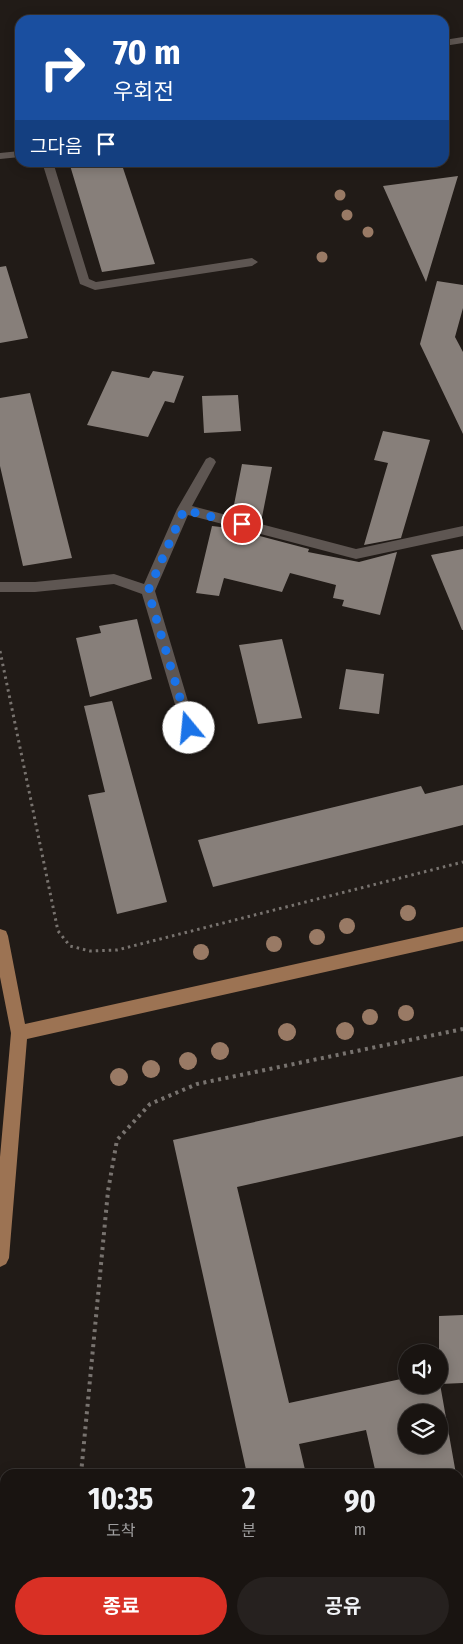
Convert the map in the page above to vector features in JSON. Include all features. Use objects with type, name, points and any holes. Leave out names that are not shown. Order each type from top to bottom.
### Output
[{"type":"main road","points":[[19,1033],[463,934]]},
{"type":"main road","points":[[0,936],[19,1033],[0,1258]]},
{"type":"street","points":[[449,42],[463,40]]},
{"type":"street","points":[[0,156],[15,154]]},
{"type":"street","points":[[49,167],[84,281],[95,286],[252,262]]},
{"type":"street","points":[[189,728],[148,591],[184,510],[210,462]]},
{"type":"street","points":[[184,510],[356,554],[463,531]]},
{"type":"street","points":[[0,588],[35,587],[114,579],[148,591]]},
{"type":"path","points":[[0,651],[58,931],[70,946],[90,951],[117,950],[463,862]]},
{"type":"path","points":[[81,1469],[108,1191],[117,1140],[150,1104],[197,1084],[463,1028]]},
{"type":"building","points":[[70,167],[123,167],[155,264],[102,272]]},
{"type":"building","points":[[458,176],[426,282],[383,186]]},
{"type":"building","points":[[6,266],[28,338],[0,343],[0,267]]},
{"type":"building","points":[[437,281],[463,285],[463,308],[455,337],[463,352],[463,434],[420,344]]},
{"type":"building","points":[[112,371],[149,378],[153,371],[184,376],[174,403],[165,401],[148,437],[87,425]]},
{"type":"building","points":[[30,393],[72,558],[23,566],[0,466],[0,398]]},
{"type":"building","points":[[238,395],[241,431],[204,433],[202,396]]},
{"type":"building","points":[[383,431],[430,440],[401,538],[364,545],[388,463],[374,460]]},
{"type":"building","points":[[242,464],[272,467],[261,522],[232,515]]},
{"type":"building","points":[[212,526],[229,528],[309,549],[308,552],[359,562],[397,552],[380,615],[342,606],[344,600],[333,598],[336,585],[290,573],[282,592],[224,578],[219,596],[196,593]]},
{"type":"building","points":[[463,549],[463,630],[462,630],[431,555]]},
{"type":"building","points":[[137,619],[152,679],[90,697],[76,638],[101,633],[99,626]]},
{"type":"building","points":[[282,639],[302,718],[258,724],[239,645]]},
{"type":"building","points":[[346,669],[384,674],[379,714],[339,709]]},
{"type":"building","points":[[112,701],[167,902],[117,914],[88,795],[105,792],[84,706]]},
{"type":"building","points":[[463,785],[463,825],[213,887],[198,840],[421,786],[425,794]]},
{"type":"building","points":[[463,1076],[463,1136],[237,1187],[289,1403],[398,1380],[398,1394],[442,1394],[444,1404],[398,1404],[398,1454],[448,1454],[448,1429],[455,1469],[375,1469],[366,1430],[299,1444],[305,1469],[246,1469],[173,1140]]},
{"type":"building","points":[[463,1315],[463,1383],[448,1384],[448,1344],[439,1344],[439,1316]]},
{"type":"route","points":[[189,728],[148,591],[184,510],[242,524]]}]
